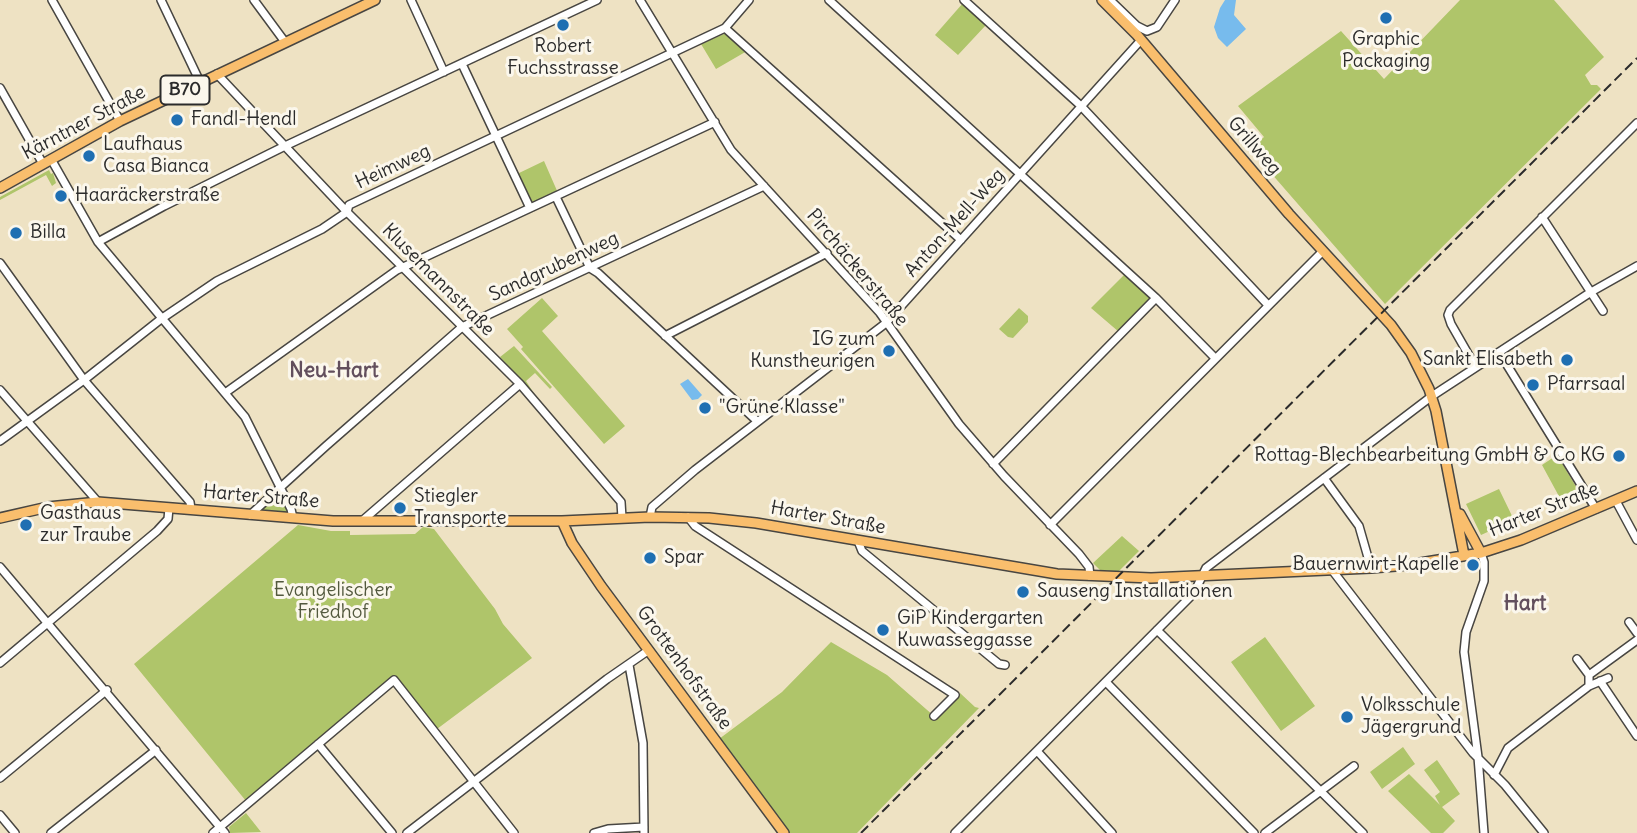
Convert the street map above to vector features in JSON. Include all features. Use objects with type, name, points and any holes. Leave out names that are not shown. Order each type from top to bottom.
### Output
[{"type":"main road","name":"Kärntner Straße","points":[[0,188],[120,121],[285,42],[354,4],[374,0]]},
{"type":"main road","name":"Grillweg","points":[[1102,0],[1141,40],[1322,251],[1381,314],[1411,353],[1432,396],[1455,499]]},
{"type":"main road","name":"Harter Straße","points":[[0,518],[48,507],[98,502],[361,521],[562,521],[688,517],[756,523],[1015,568],[1090,576],[1151,578],[1371,568],[1481,553],[1521,540],[1637,491]]},
{"type":"main road","points":[[1455,499],[1474,544],[1481,553]]},
{"type":"main road","points":[[1455,499],[1464,555]]},
{"type":"main road","name":"Grottenhofstraße","points":[[562,521],[572,543],[784,833]]},
{"type":"street","points":[[52,0],[120,121]]},
{"type":"street","points":[[162,0],[200,82]]},
{"type":"street","points":[[254,0],[285,42]]},
{"type":"street","points":[[411,0],[444,72]]},
{"type":"street","points":[[98,242],[285,146],[597,0]]},
{"type":"street","name":"Pirchäckerstraße","points":[[640,0],[731,150],[880,313],[940,400],[993,464],[1084,561],[1090,569],[1090,576]]},
{"type":"street","name":"Heimweg","points":[[0,441],[84,380],[161,319],[217,281],[322,229],[346,212],[349,205],[725,28],[749,0]]},
{"type":"street","points":[[829,0],[1156,298],[1215,358]]},
{"type":"street","points":[[964,0],[1081,106],[1268,305]]},
{"type":"street","points":[[1110,0],[1147,32],[1157,27],[1175,0]]},
{"type":"street","points":[[725,28],[961,240]]},
{"type":"street","name":"Anton-Mell-Weg","points":[[650,517],[652,507],[757,421],[886,323],[1141,40]]},
{"type":"street","points":[[462,64],[530,208]]},
{"type":"street","name":"Klusemannstraße","points":[[217,74],[346,212],[520,384],[621,502],[622,518]]},
{"type":"street","points":[[0,88],[98,242],[246,417],[293,518]]},
{"type":"street","points":[[225,393],[397,270],[715,122]]},
{"type":"street","points":[[1475,366],[1451,324],[1448,315],[1450,310],[1637,123]]},
{"type":"street","name":"Sandgrubenweg","points":[[280,487],[462,327],[764,186]]},
{"type":"street","points":[[556,197],[590,268],[757,421]]},
{"type":"street","points":[[1542,217],[1603,311]]},
{"type":"street","points":[[1049,525],[1322,251]]},
{"type":"street","points":[[665,336],[827,253]]},
{"type":"street","points":[[0,263],[84,380],[190,502],[191,509]]},
{"type":"street","points":[[956,833],[1194,593],[1206,568],[1475,366],[1591,292],[1636,269]]},
{"type":"street","points":[[993,464],[1156,298]]},
{"type":"street","points":[[1499,352],[1596,509]]},
{"type":"street","points":[[361,521],[520,384]]},
{"type":"street","points":[[0,390],[98,502]]},
{"type":"street","points":[[1324,478],[1359,526],[1371,568]]},
{"type":"street","points":[[250,515],[280,487]]},
{"type":"street","points":[[1616,500],[1636,535]]},
{"type":"street","points":[[0,663],[157,531],[168,519],[169,508]]},
{"type":"street","points":[[688,517],[695,526],[955,695],[934,716]]},
{"type":"street","points":[[858,541],[862,551],[999,664],[1005,665]]},
{"type":"street","points":[[1481,553],[1484,581],[1466,632],[1464,652],[1478,757],[1484,833]]},
{"type":"street","points":[[0,566],[223,830]]},
{"type":"street","points":[[1332,570],[1478,757],[1544,833]]},
{"type":"street","points":[[1629,622],[1637,633]]},
{"type":"street","points":[[1157,630],[1363,833]]},
{"type":"street","points":[[1589,676],[1619,650],[1637,640]]},
{"type":"street","points":[[407,833],[649,650]]},
{"type":"street","points":[[1577,659],[1589,676],[1589,686]]},
{"type":"street","points":[[594,833],[608,829],[644,830],[643,743],[629,665]]},
{"type":"street","points":[[1494,775],[1508,748],[1589,686],[1604,679],[1637,736]]},
{"type":"street","points":[[213,833],[223,830],[394,680],[514,833]]},
{"type":"street","points":[[1106,682],[1254,833]]},
{"type":"street","points":[[0,778],[107,690]]},
{"type":"street","points":[[318,744],[392,833]]},
{"type":"street","points":[[51,833],[156,750]]},
{"type":"street","points":[[1037,751],[1112,833]]},
{"type":"street","points":[[1265,833],[1354,766]]},
{"type":"street","points":[[0,815],[15,833]]},
{"type":"green space","points":[[1460,0],[1554,0],[1604,57],[1585,75],[1591,85],[1597,85],[1601,89],[1385,304],[1250,149],[1264,137],[1238,106],[1341,31],[1384,79]]},
{"type":"green space","points":[[963,3],[986,25],[958,55],[935,35]]},
{"type":"green space","points":[[728,34],[747,51],[716,69],[701,44]]},
{"type":"green space","points":[[544,161],[558,193],[533,203],[517,174]]},
{"type":"green space","points":[[49,170],[56,183],[52,186],[46,175],[0,200],[0,197]]},
{"type":"green space","points":[[1126,273],[1147,293],[1149,299],[1119,332],[1091,308]]},
{"type":"green space","points":[[542,298],[558,316],[542,331],[625,426],[604,444],[521,349],[523,347],[507,329]]},
{"type":"green space","points":[[1019,308],[1028,316],[1028,322],[1013,338],[1008,337],[999,329]]},
{"type":"green space","points":[[514,346],[552,387],[550,389],[535,373],[526,381],[535,395],[500,357]]},
{"type":"green space","points":[[1557,455],[1578,490],[1561,500],[1542,465]]},
{"type":"green space","points":[[1499,489],[1514,520],[1481,535],[1466,504]]},
{"type":"green space","points":[[284,499],[289,509],[285,513],[260,510],[267,502]]},
{"type":"green space","name":"Evangelischer Friedhof","points":[[298,525],[331,531],[350,531],[350,535],[415,534],[423,527],[434,529],[495,609],[503,624],[532,658],[437,729],[396,677],[393,677],[246,801],[134,664]]},
{"type":"green space","points":[[1122,536],[1139,551],[1118,572],[1100,570],[1093,563]]},
{"type":"green space","points":[[1265,637],[1315,706],[1281,731],[1231,662]]},
{"type":"green space","points":[[831,642],[887,675],[934,716],[960,693],[979,708],[857,833],[789,833],[719,739],[782,692]]},
{"type":"green space","points":[[1403,747],[1415,764],[1382,789],[1370,772]]},
{"type":"green space","points":[[1437,760],[1460,794],[1442,807],[1455,821],[1443,833],[1431,833],[1388,791],[1409,774],[1440,805],[1435,796],[1440,792],[1424,770]]},
{"type":"green space","points":[[246,813],[261,832],[230,833],[229,827]]},
{"type":"water","points":[[1225,0],[1236,0],[1234,15],[1246,29],[1227,47],[1218,38],[1214,27]]},
{"type":"water","points":[[688,379],[702,395],[698,399],[692,400],[680,384]]},
{"type":"railway","points":[[861,833],[1637,58]]},
{"type":"place","name":"Graphic Packaging","points":[[1386,18]]},
{"type":"place","name":"Robert Fuchsstrasse","points":[[563,25]]},
{"type":"place","name":"Fandl-Hendl","points":[[177,120]]},
{"type":"place","name":"Laufhaus Casa Bianca","points":[[89,156]]},
{"type":"place","name":"Haaräckerstraße","points":[[61,196]]},
{"type":"place","name":"Billa","points":[[16,233]]},
{"type":"place","name":"IG zum Kunstheurigen","points":[[889,351]]},
{"type":"place","name":"Sankt Elisabeth","points":[[1567,360]]},
{"type":"place","name":"Pfarrsaal","points":[[1533,385]]},
{"type":"place","name":"\"Grüne Klasse\"","points":[[705,408]]},
{"type":"place","name":"Rottag-Blechbearbeitung GmbH & Co KG","points":[[1619,456]]},
{"type":"place","name":"Stiegler Transporte","points":[[400,508]]},
{"type":"place","name":"Gasthaus zur Traube","points":[[26,525]]},
{"type":"place","name":"Spar","points":[[650,558]]},
{"type":"place","name":"Bauernwirt-Kapelle","points":[[1473,565]]},
{"type":"place","name":"Sauseng Installationen","points":[[1023,592]]},
{"type":"place","name":"GiP Kindergarten Kuwasseggasse","points":[[883,630]]},
{"type":"place","name":"Volksschule Jägergrund","points":[[1347,717]]},
{"type":"district","name":"Neu-Hart","points":[[334,371]]},
{"type":"district","name":"Hart","points":[[1525,604]]}]
